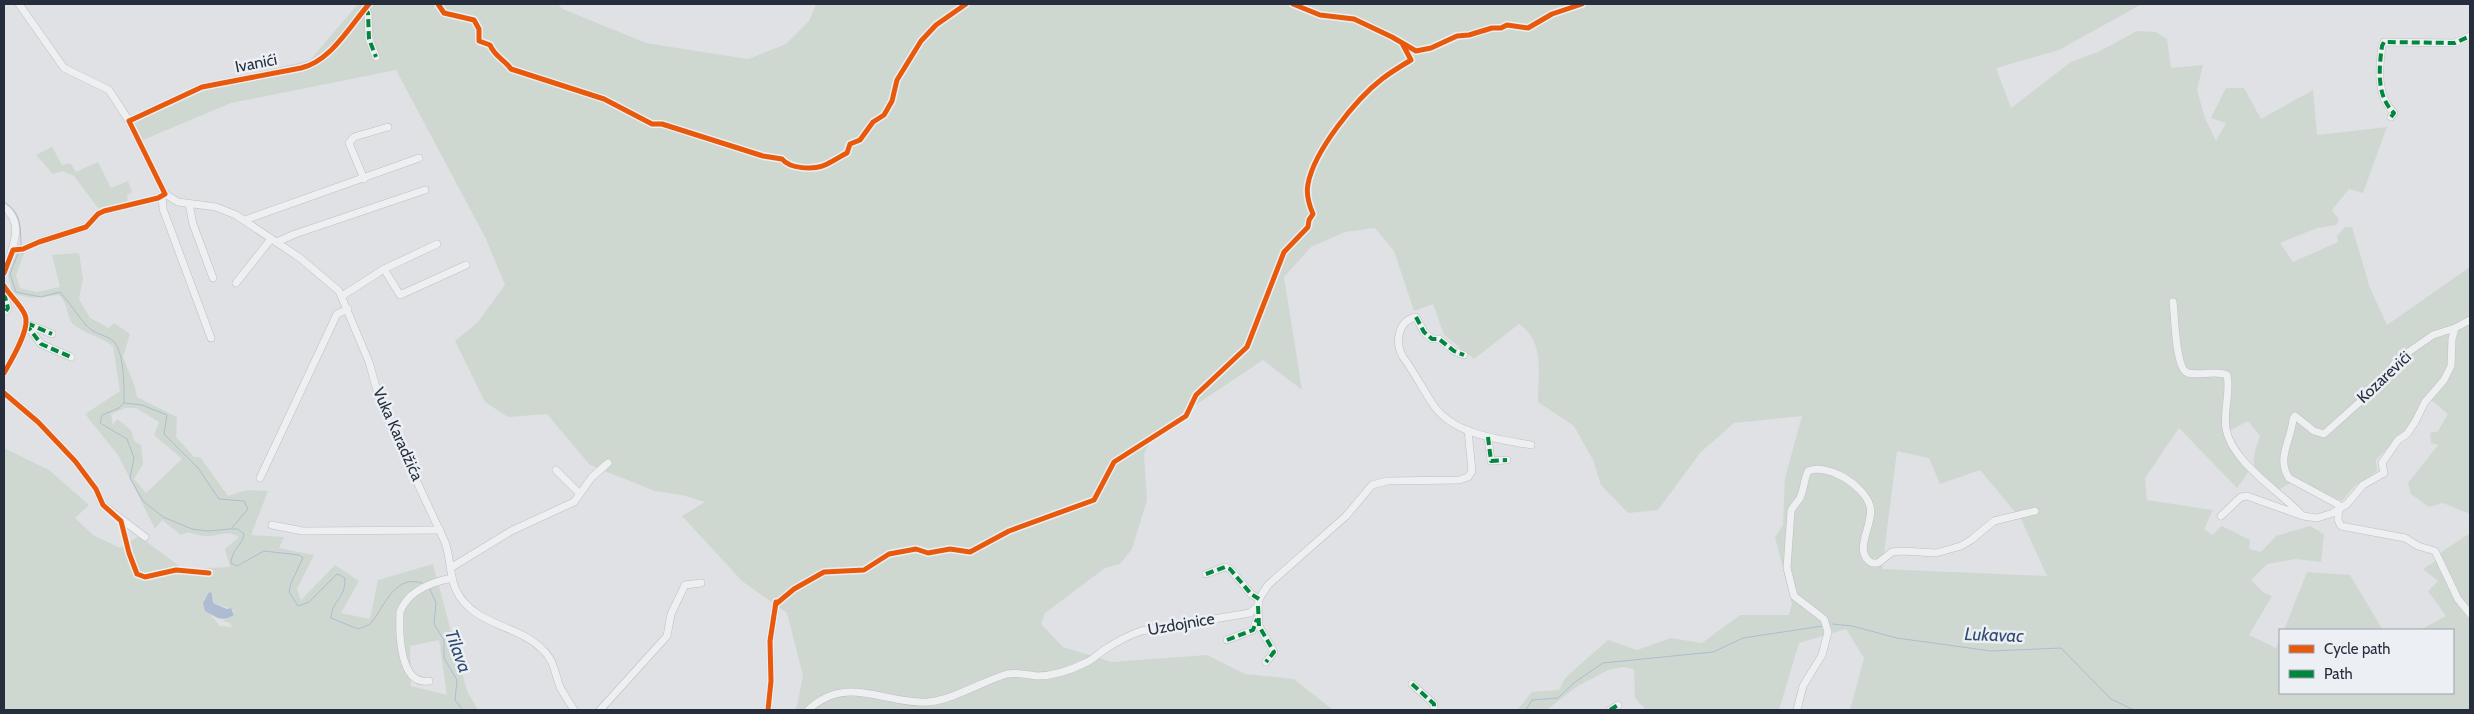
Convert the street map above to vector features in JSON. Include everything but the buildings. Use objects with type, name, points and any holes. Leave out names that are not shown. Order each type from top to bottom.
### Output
[{"type":"street","points":[[19,4],[62,66],[71,73],[107,88],[129,121],[164,195],[163,209],[211,338]]},
{"type":"street","points":[[367,6],[369,39],[376,56]]},
{"type":"street","name":"Ivanići","points":[[129,121],[202,87],[315,64],[328,53],[367,6]]},
{"type":"street","points":[[2390,117],[2394,112],[2387,106],[2379,80],[2384,42],[2455,43],[2470,36]]},
{"type":"street","points":[[364,179],[348,144],[354,137],[388,127]]},
{"type":"street","points":[[245,220],[419,158]]},
{"type":"street","points":[[236,283],[274,240],[425,190]]},
{"type":"street","points":[[17,250],[86,227],[98,214],[104,211],[164,195]]},
{"type":"street","name":"Vuka Karadžića","points":[[164,195],[175,201],[222,208],[245,220],[307,263],[335,286],[348,309],[369,362],[381,404],[440,530],[447,548],[452,567],[452,578],[458,594],[472,610],[486,620],[526,636],[542,648],[551,660],[561,688],[574,710]]},
{"type":"street","points":[[190,204],[193,224],[213,278]]},
{"type":"street","points":[[4,207],[13,218],[16,226],[17,250],[4,273]]},
{"type":"street","points":[[342,296],[384,269],[437,244]]},
{"type":"street","points":[[384,269],[400,295],[466,265]]},
{"type":"street","points":[[4,286],[24,312],[26,324],[41,344],[71,357]]},
{"type":"street","points":[[4,293],[8,308],[6,311]]},
{"type":"street","points":[[2173,302],[2181,368],[2188,373],[2227,375],[2225,419],[2228,437],[2262,482],[2286,498],[2303,516]]},
{"type":"street","points":[[260,478],[337,314],[348,309]]},
{"type":"street","points":[[1464,355],[1454,352],[1439,339],[1432,339],[1424,332],[1416,317],[1403,326],[1397,340],[1397,348],[1441,414],[1468,430],[1488,437],[1531,445]]},
{"type":"street","name":"Kozarevići","points":[[2338,510],[2339,505],[2302,487],[2285,473],[2282,460],[2292,431],[2293,419],[2298,417],[2318,434],[2330,431],[2351,408],[2381,383],[2397,360],[2433,335],[2456,328],[2470,320]]},
{"type":"street","points":[[26,324],[52,334]]},
{"type":"street","points":[[4,373],[16,352],[26,324]]},
{"type":"street","points":[[2221,516],[2241,497],[2246,496],[2303,516],[2317,518],[2338,510],[2354,498],[2363,485],[2384,473],[2382,464],[2387,456],[2398,440],[2411,428],[2425,402],[2444,380],[2451,366],[2452,339],[2456,328]]},
{"type":"street","points":[[4,393],[49,433],[75,461],[99,494],[103,505],[145,537]]},
{"type":"street","name":"Uzdojnice","points":[[808,710],[823,698],[838,693],[874,694],[916,703],[949,697],[1009,674],[1052,674],[1087,663],[1125,636],[1141,631],[1246,615],[1259,602],[1268,585],[1346,516],[1372,485],[1387,480],[1459,480],[1468,477],[1472,471],[1468,430]]},
{"type":"street","points":[[1488,437],[1491,461],[1507,460]]},
{"type":"street","points":[[452,567],[511,531],[574,502],[592,477],[608,463]]},
{"type":"street","points":[[1797,710],[1803,686],[1822,655],[1828,632],[1824,619],[1794,596],[1787,568],[1791,512],[1794,504],[1799,499],[1803,480],[1808,471],[1814,468],[1827,469],[1842,476],[1862,493],[1870,505],[1871,518],[1863,547],[1865,558],[1872,563],[1878,563],[1892,552],[1936,553],[1961,546],[1994,521],[2035,511]]},
{"type":"street","points":[[556,470],[579,493]]},
{"type":"street","points":[[2338,510],[2341,526],[2405,538],[2418,546],[2435,550],[2458,599],[2470,614]]},
{"type":"street","points":[[272,524],[303,531],[440,530]]},
{"type":"street","points":[[1206,574],[1225,568],[1230,569],[1259,602],[1259,626],[1274,652],[1266,662]]},
{"type":"street","points":[[429,681],[419,681],[406,665],[401,648],[399,623],[401,608],[427,585],[452,578]]},
{"type":"street","points":[[600,710],[668,636],[670,614],[685,585],[701,582]]},
{"type":"street","points":[[768,710],[771,681],[770,641],[776,602]]},
{"type":"street","points":[[1227,640],[1253,630],[1258,618]]},
{"type":"street","points":[[1412,684],[1434,704],[1434,710]]},
{"type":"street","points":[[1610,710],[1618,705]]},
{"type":"shaded area","points":[[358,4],[557,4],[563,9],[646,43],[748,59],[786,44],[809,21],[816,4],[2142,4],[2059,50],[1996,68],[2011,108],[2071,62],[2098,52],[2137,31],[2156,32],[2167,39],[2171,68],[2203,65],[2197,90],[2205,118],[2216,141],[2226,123],[2211,118],[2226,88],[2244,88],[2261,119],[2313,90],[2317,135],[2387,127],[2363,193],[2349,189],[2332,210],[2339,220],[2336,225],[2317,228],[2280,243],[2293,262],[2338,242],[2337,236],[2345,227],[2352,227],[2370,288],[2387,325],[2470,267],[2470,514],[2443,503],[2429,507],[2411,494],[2408,483],[2438,445],[2431,443],[2430,433],[2438,431],[2448,414],[2434,402],[2424,399],[2414,421],[2376,460],[2377,471],[2355,486],[2342,501],[2300,483],[2290,483],[2277,491],[2268,484],[2257,473],[2255,468],[2254,455],[2260,436],[2248,421],[2229,431],[2233,441],[2252,467],[2237,488],[2179,428],[2145,478],[2147,500],[2213,510],[2204,529],[2212,535],[2222,526],[2250,540],[2249,549],[2261,552],[2276,536],[2310,526],[2324,534],[2321,562],[2296,559],[2267,564],[2251,580],[2264,593],[2272,596],[2249,635],[2276,648],[2279,641],[2279,694],[2454,694],[2454,629],[2422,629],[2446,616],[2428,591],[2438,581],[2423,569],[2434,562],[2443,551],[2470,533],[2470,710],[1850,710],[1864,658],[1846,629],[1799,643],[1779,710],[1646,710],[1635,698],[1634,669],[1623,667],[1608,670],[1578,686],[1546,710],[1517,710],[1532,692],[1559,690],[1565,678],[1608,640],[1637,650],[1671,638],[1702,643],[1740,615],[1789,615],[1792,604],[1775,537],[1783,525],[1785,478],[1802,416],[1734,423],[1700,453],[1658,510],[1628,513],[1601,485],[1593,460],[1574,426],[1538,402],[1538,359],[1533,339],[1527,331],[1519,324],[1474,359],[1444,335],[1433,304],[1414,311],[1394,251],[1375,228],[1345,232],[1311,247],[1284,277],[1302,390],[1263,360],[1155,432],[1144,454],[1147,500],[1132,549],[1120,564],[1105,568],[1045,613],[1041,624],[1063,647],[1112,662],[1207,655],[1245,674],[1294,679],[1333,710],[794,710],[797,706],[803,676],[787,613],[742,581],[682,516],[705,502],[682,495],[655,491],[590,465],[547,414],[508,417],[485,402],[455,341],[478,322],[505,285],[486,239],[396,70],[231,103],[138,142],[126,119],[206,84],[310,60]],"holes":[[[1897,451],[1929,458],[1940,484],[1980,470],[2021,519],[2047,576],[1882,569]]]},
{"type":"shaded area","points":[[52,147],[62,165],[70,163],[76,172],[98,162],[111,188],[128,181],[132,192],[127,195],[128,203],[98,208],[74,176],[63,171],[53,174],[36,155]]},
{"type":"shaded area","points":[[25,251],[16,275],[20,288],[37,292],[60,287],[52,255],[79,253],[83,279],[79,299],[90,318],[109,328],[114,323],[130,334],[123,357],[137,397],[177,417],[176,437],[194,457],[200,457],[228,496],[247,490],[268,491],[251,535],[284,537],[279,548],[314,555],[297,589],[301,600],[335,565],[359,581],[341,613],[370,619],[378,580],[433,564],[467,691],[478,710],[4,710],[4,448],[49,470],[89,505],[75,518],[93,535],[120,548],[139,536],[183,569],[230,567],[225,549],[239,537],[226,533],[209,536],[190,533],[181,535],[162,520],[155,529],[118,455],[85,414],[120,391],[113,346],[73,324],[59,295],[33,298],[13,294],[8,276],[15,252]],"holes":[[[125,408],[136,408],[159,422],[154,435],[182,459],[146,493],[134,479],[143,464],[141,445],[134,441],[131,430],[117,419],[113,425],[111,414]],[[209,592],[213,594],[213,603],[232,609],[234,615],[222,621],[230,623],[232,627],[220,626],[210,614],[204,600]],[[439,640],[447,695],[411,686],[410,646]]]},
{"type":"shaded area","points":[[2307,572],[2350,575],[2382,629],[2284,629]]},
{"type":"water","points":[[209,592],[212,593],[213,603],[227,609],[231,608],[234,615],[222,619],[205,611],[203,603]]},
{"type":"waterway","name":"Tilava","points":[[4,202],[17,215],[20,226],[21,245]]},
{"type":"waterway","name":"Tilava","points":[[19,251],[10,274],[16,292],[41,297],[60,292],[89,328],[111,339],[116,344],[123,369],[124,403],[142,405],[167,415],[164,434],[198,468],[219,499],[244,501],[248,509],[231,529],[238,529],[244,534],[242,541],[233,554],[231,563],[237,566],[264,551],[299,555],[303,558],[291,583],[289,592],[298,606],[309,602],[337,574],[345,578],[343,591],[333,608],[331,618],[358,629],[371,623],[392,592],[399,586],[406,582],[414,581],[424,584]]},
{"type":"waterway","name":"Tilava","points":[[124,403],[119,408],[102,415],[100,423],[127,439],[134,458],[130,478],[143,501],[163,517],[192,529],[208,531],[230,529]]},
{"type":"waterway","name":"Tilava","points":[[429,587],[436,603],[434,624],[444,640],[444,658],[457,680],[455,700],[463,710]]},
{"type":"waterway","name":"Lukavac","points":[[1832,624],[1852,626],[1897,638],[1991,651],[2061,648],[2111,699],[2134,710]]},
{"type":"waterway","name":"Lukavac","points":[[1526,710],[1532,700],[1558,698],[1575,682],[1603,663],[1713,652],[1743,638],[1823,626]]},
{"type":"marked path","points":[[365,8],[368,13],[369,39],[376,57]]},
{"type":"marked path","points":[[2391,117],[2394,113],[2384,98],[2380,81],[2381,54],[2384,42],[2455,43],[2470,36]]},
{"type":"marked path","points":[[4,293],[8,308],[6,311]]},
{"type":"marked path","points":[[1416,317],[1424,332],[1432,339],[1439,339],[1454,351],[1464,355]]},
{"type":"marked path","points":[[27,323],[52,334]]},
{"type":"marked path","points":[[26,324],[41,344],[71,357]]},
{"type":"marked path","points":[[1488,437],[1491,461],[1507,460]]},
{"type":"marked path","points":[[1206,574],[1225,567],[1230,569],[1251,594],[1259,599]]},
{"type":"marked path","points":[[1258,606],[1259,626],[1274,652],[1266,662]]},
{"type":"marked path","points":[[1227,640],[1253,630],[1257,619]]},
{"type":"marked path","points":[[1412,684],[1434,704],[1434,710]]},
{"type":"marked path","points":[[1610,710],[1618,705]]},
{"type":"cycle path","points":[[4,273],[13,250],[23,249],[86,227],[98,214],[104,211],[158,198],[165,194],[129,121],[202,87],[301,68],[312,64],[322,58],[339,42],[369,4]]},
{"type":"cycle path","points":[[438,4],[444,13],[474,20],[479,29],[479,41],[490,45],[494,52],[511,69],[604,99],[652,124],[662,124],[763,156],[782,159],[796,167],[808,168],[825,165],[847,153],[850,144],[860,140],[873,122],[884,115],[892,101],[897,80],[921,41],[936,25],[966,4]]},
{"type":"cycle path","points":[[1293,4],[1320,15],[1354,19],[1416,51],[1431,48],[1457,36],[1469,35],[1492,28],[1501,28],[1507,25],[1528,28],[1552,14],[1582,4]]},
{"type":"cycle path","points":[[776,604],[794,589],[824,572],[864,570],[889,554],[916,549],[928,553],[950,549],[970,552],[1009,531],[1094,500],[1114,462],[1186,416],[1196,395],[1247,347],[1284,252],[1308,227],[1309,220],[1313,214],[1307,188],[1318,156],[1360,99],[1392,71],[1411,60],[1403,45]]},
{"type":"cycle path","points":[[4,286],[23,311],[26,321],[23,336],[4,373]]},
{"type":"cycle path","points":[[4,393],[38,422],[75,461],[96,489],[103,505],[121,521],[129,553],[137,574],[145,577],[176,570],[209,573]]},
{"type":"cycle path","points":[[768,710],[771,681],[770,641],[776,602]]}]
